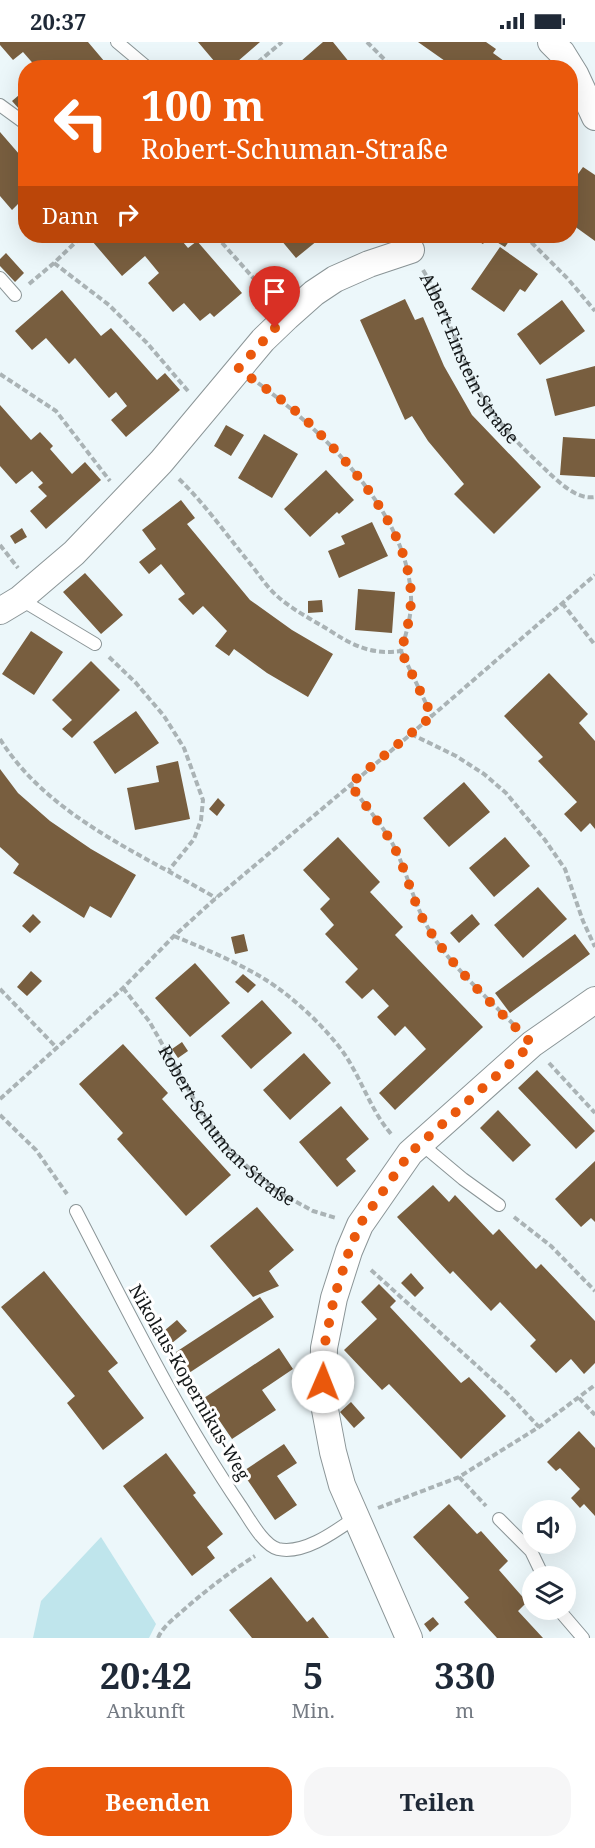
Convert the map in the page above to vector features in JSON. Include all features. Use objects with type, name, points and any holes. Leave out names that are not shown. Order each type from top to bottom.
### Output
[{"type":"street","points":[[551,42],[566,60]]},
{"type":"street","points":[[578,80],[594,114]]},
{"type":"street","points":[[10,605],[74,553],[161,462],[263,340],[314,293],[335,279],[369,264],[411,250]]},
{"type":"street","points":[[409,1638],[342,1485],[333,1452],[323,1399],[324,1348],[334,1298],[360,1224],[415,1148],[532,1044],[595,1000]]},
{"type":"lane","points":[[117,42],[138,60]]},
{"type":"lane","points":[[0,105],[18,118]]},
{"type":"lane","points":[[0,278],[15,295]]},
{"type":"lane","points":[[10,605],[95,644]]},
{"type":"lane","points":[[415,1148],[499,1205]]},
{"type":"lane","name":"Nikolaus-Kopernikus-Weg","points":[[76,1211],[166,1384],[209,1459],[270,1546]]},
{"type":"lane","points":[[270,1546],[280,1550],[297,1548],[321,1540],[356,1517]]},
{"type":"lane","points":[[499,1519],[531,1551],[538,1566]]},
{"type":"lane","points":[[568,1620],[583,1638]]},
{"type":"path","points":[[261,60],[282,42]]},
{"type":"path","points":[[367,42],[385,60]]},
{"type":"path","points":[[15,295],[75,243]]},
{"type":"path","points":[[222,243],[287,317]]},
{"type":"path","points":[[532,243],[568,279],[595,311]]},
{"type":"path","name":"Albert-Einstein-Straße","points":[[411,250],[432,285],[472,376],[487,404],[517,442],[554,478],[577,494],[590,498],[595,497]]},
{"type":"path","points":[[54,263],[109,305],[147,343],[203,410]]},
{"type":"path","points":[[238,369],[316,429],[384,510],[405,556],[411,597],[408,628],[401,651],[432,716]]},
{"type":"path","points":[[0,374],[56,411],[124,500]]},
{"type":"path","points":[[161,462],[198,497],[275,594],[342,638],[368,650],[385,653],[401,651]]},
{"type":"path","points":[[0,1099],[123,988],[174,936],[216,898],[411,734],[595,574]]},
{"type":"path","points":[[562,603],[595,645]]},
{"type":"path","points":[[95,644],[136,683],[164,716],[184,748],[203,800],[201,820],[194,839],[169,870]]},
{"type":"path","points":[[411,734],[456,756],[484,774],[507,793],[565,869],[583,921],[595,947]]},
{"type":"path","points":[[0,739],[30,779],[60,805],[109,838],[216,898]]},
{"type":"path","points":[[350,784],[390,840],[427,927],[453,962],[595,1113]]},
{"type":"path","points":[[174,936],[227,959],[266,980],[295,1002],[341,1050],[357,1074],[376,1115],[390,1134],[415,1148]]},
{"type":"path","name":"Robert-Schuman-Straße","points":[[123,988],[149,1021],[203,1115],[228,1148],[252,1171],[280,1192],[313,1211],[360,1224]]},
{"type":"path","points":[[0,989],[57,1048]]},
{"type":"path","points":[[0,1115],[36,1150],[68,1194],[76,1211]]},
{"type":"path","points":[[499,1205],[551,1246],[595,1291]]},
{"type":"path","points":[[349,1251],[507,1393],[539,1427]]},
{"type":"path","points":[[356,1517],[459,1477],[539,1427],[595,1385]]},
{"type":"path","points":[[579,1398],[595,1416]]},
{"type":"path","points":[[459,1477],[499,1519]]},
{"type":"path","points":[[158,1638],[172,1620],[206,1590],[270,1546]]},
{"type":"shaded area","points":[[101,1537],[156,1624],[149,1638],[33,1638],[41,1601]]},
{"type":"building","points":[[0,42],[88,42],[103,60],[30,60],[23,52],[13,60]]},
{"type":"building","points":[[198,42],[260,42],[239,60],[213,60]]},
{"type":"building","points":[[323,42],[333,42],[348,60],[302,60]]},
{"type":"building","points":[[418,42],[486,42],[496,49],[493,53],[503,60],[444,60]]},
{"type":"building","points":[[18,96],[18,108],[12,101]]},
{"type":"building","points":[[0,132],[18,153],[18,204],[12,210],[0,196]]},
{"type":"building","points":[[583,167],[595,175],[595,241],[578,229],[578,174]]},
{"type":"building","points":[[94,243],[184,243],[188,248],[194,243],[199,243],[242,293],[214,317],[210,313],[200,321],[184,303],[173,312],[148,283],[159,273],[145,256],[122,276]]},
{"type":"building","points":[[284,243],[314,243],[296,258]]},
{"type":"building","points":[[500,247],[538,274],[525,292],[520,289],[504,312],[471,289]]},
{"type":"building","points":[[6,253],[24,273],[15,282],[0,266],[0,259]]},
{"type":"building","points":[[62,290],[101,336],[111,328],[157,380],[165,373],[180,390],[126,437],[111,420],[127,406],[116,392],[109,398],[75,358],[69,364],[46,338],[32,350],[15,331]]},
{"type":"building","points":[[405,299],[415,320],[423,317],[444,366],[472,415],[541,487],[494,534],[454,494],[464,484],[428,441],[412,416],[405,420],[360,320]]},
{"type":"building","points":[[562,300],[585,331],[540,365],[517,334]]},
{"type":"building","points":[[595,366],[595,406],[555,416],[546,379]]},
{"type":"building","points":[[0,405],[31,440],[40,432],[53,446],[50,449],[72,474],[85,462],[101,480],[46,529],[30,511],[47,496],[38,487],[43,483],[32,471],[16,484],[0,466]]},
{"type":"building","points":[[226,425],[244,435],[231,456],[214,446]]},
{"type":"building","points":[[264,434],[298,454],[272,498],[238,478]]},
{"type":"building","points":[[563,437],[595,439],[595,477],[560,475]]},
{"type":"building","points":[[326,470],[354,500],[310,537],[284,509]]},
{"type":"building","points":[[181,500],[195,518],[187,524],[250,600],[292,630],[333,654],[308,697],[267,673],[234,649],[229,656],[215,646],[227,631],[203,606],[193,615],[178,599],[185,594],[161,564],[149,574],[139,562],[156,549],[142,530]]},
{"type":"building","points":[[372,522],[388,556],[339,578],[328,551],[345,544],[341,536]]},
{"type":"building","points":[[22,528],[27,537],[15,544],[10,536]]},
{"type":"building","points":[[85,573],[123,615],[101,634],[63,592]]},
{"type":"building","points":[[358,589],[395,592],[392,633],[355,630]]},
{"type":"building","points":[[322,600],[323,612],[308,613],[308,601]]},
{"type":"building","points":[[31,631],[63,652],[34,695],[2,674]]},
{"type":"building","points":[[91,661],[120,690],[72,738],[62,729],[72,720],[52,700]]},
{"type":"building","points":[[549,673],[588,714],[579,723],[595,741],[595,829],[590,823],[581,832],[564,814],[577,802],[538,761],[543,757],[504,716]]},
{"type":"building","points":[[136,711],[159,743],[115,774],[93,742]]},
{"type":"building","points":[[178,761],[190,819],[135,830],[127,788],[159,782],[156,766]]},
{"type":"building","points":[[0,769],[18,793],[50,821],[91,849],[136,875],[111,918],[90,906],[84,918],[13,873],[19,864],[0,847]]},
{"type":"building","points":[[464,782],[490,812],[449,847],[423,818]]},
{"type":"building","points":[[218,798],[225,805],[217,816],[209,809]]},
{"type":"building","points":[[338,837],[380,882],[370,892],[403,927],[395,935],[483,1027],[395,1110],[379,1093],[426,1049],[405,1026],[395,1036],[377,1017],[389,1006],[373,989],[362,999],[345,982],[358,969],[325,934],[334,925],[320,909],[330,899],[303,870]]},
{"type":"building","points":[[505,837],[530,866],[494,897],[469,868]]},
{"type":"building","points":[[538,887],[567,919],[523,958],[494,925]]},
{"type":"building","points":[[33,914],[41,922],[30,933],[22,926]]},
{"type":"building","points":[[472,914],[480,924],[459,943],[450,933]]},
{"type":"building","points":[[244,934],[248,951],[235,954],[231,937]]},
{"type":"building","points":[[575,934],[590,954],[510,1013],[495,993]]},
{"type":"building","points":[[195,963],[230,1003],[190,1037],[155,998]]},
{"type":"building","points":[[31,971],[42,981],[27,996],[17,987]]},
{"type":"building","points":[[243,974],[256,985],[248,993],[235,982]]},
{"type":"building","points":[[262,1000],[292,1033],[251,1069],[221,1036]]},
{"type":"building","points":[[182,1042],[188,1051],[178,1058],[172,1049]]},
{"type":"building","points":[[123,1044],[168,1093],[162,1099],[231,1175],[186,1216],[117,1139],[123,1133],[79,1084]]},
{"type":"building","points":[[304,1053],[331,1083],[290,1120],[263,1090]]},
{"type":"building","points":[[537,1070],[595,1131],[576,1149],[518,1088]]},
{"type":"building","points":[[341,1106],[369,1139],[346,1159],[356,1171],[337,1187],[299,1142]]},
{"type":"building","points":[[498,1110],[531,1145],[513,1162],[480,1128]]},
{"type":"building","points":[[595,1161],[595,1222],[591,1218],[581,1227],[555,1199]]},
{"type":"building","points":[[433,1185],[449,1202],[455,1195],[493,1235],[499,1229],[536,1269],[541,1264],[595,1321],[595,1363],[584,1374],[571,1359],[556,1373],[530,1346],[536,1340],[500,1302],[491,1311],[453,1271],[450,1274],[397,1217]]},
{"type":"building","points":[[257,1207],[294,1250],[269,1271],[279,1286],[253,1297],[210,1246]]},
{"type":"building","points":[[44,1271],[118,1363],[108,1371],[144,1418],[103,1450],[67,1403],[75,1396],[1,1307]]},
{"type":"building","points":[[411,1273],[424,1288],[415,1297],[401,1283]]},
{"type":"building","points":[[379,1284],[396,1301],[390,1307],[461,1383],[469,1377],[506,1416],[461,1459],[389,1384],[382,1390],[344,1350],[377,1319],[361,1302]]},
{"type":"building","points":[[260,1297],[274,1317],[189,1373],[176,1352]]},
{"type":"building","points":[[177,1320],[187,1331],[167,1347],[158,1336]]},
{"type":"building","points":[[279,1348],[293,1369],[262,1390],[276,1410],[232,1439],[204,1398]]},
{"type":"building","points":[[351,1402],[365,1418],[354,1428],[340,1412]]},
{"type":"building","points":[[579,1431],[595,1448],[595,1516],[584,1504],[580,1508],[576,1500],[571,1498],[580,1489],[560,1468],[556,1471],[547,1462]]},
{"type":"building","points":[[284,1444],[297,1463],[277,1476],[297,1505],[275,1520],[242,1472]]},
{"type":"building","points":[[166,1453],[196,1493],[193,1495],[223,1534],[207,1547],[215,1558],[192,1576],[123,1486]]},
{"type":"building","points":[[449,1504],[477,1534],[481,1531],[508,1561],[499,1570],[522,1596],[522,1607],[518,1611],[522,1615],[522,1620],[526,1620],[543,1638],[497,1638],[464,1602],[469,1598],[413,1537]]},
{"type":"building","points":[[271,1577],[307,1622],[313,1617],[329,1638],[252,1638],[229,1610]]},
{"type":"building","points":[[433,1617],[439,1624],[430,1632],[424,1624]]},
{"type":"route","points":[[275,328],[238,369],[316,429],[384,510],[405,556],[411,597],[408,628],[401,651],[432,716],[350,784],[390,840],[427,927],[453,962],[532,1044],[410,1153],[360,1224],[334,1298],[324,1348],[323,1382]]}]
